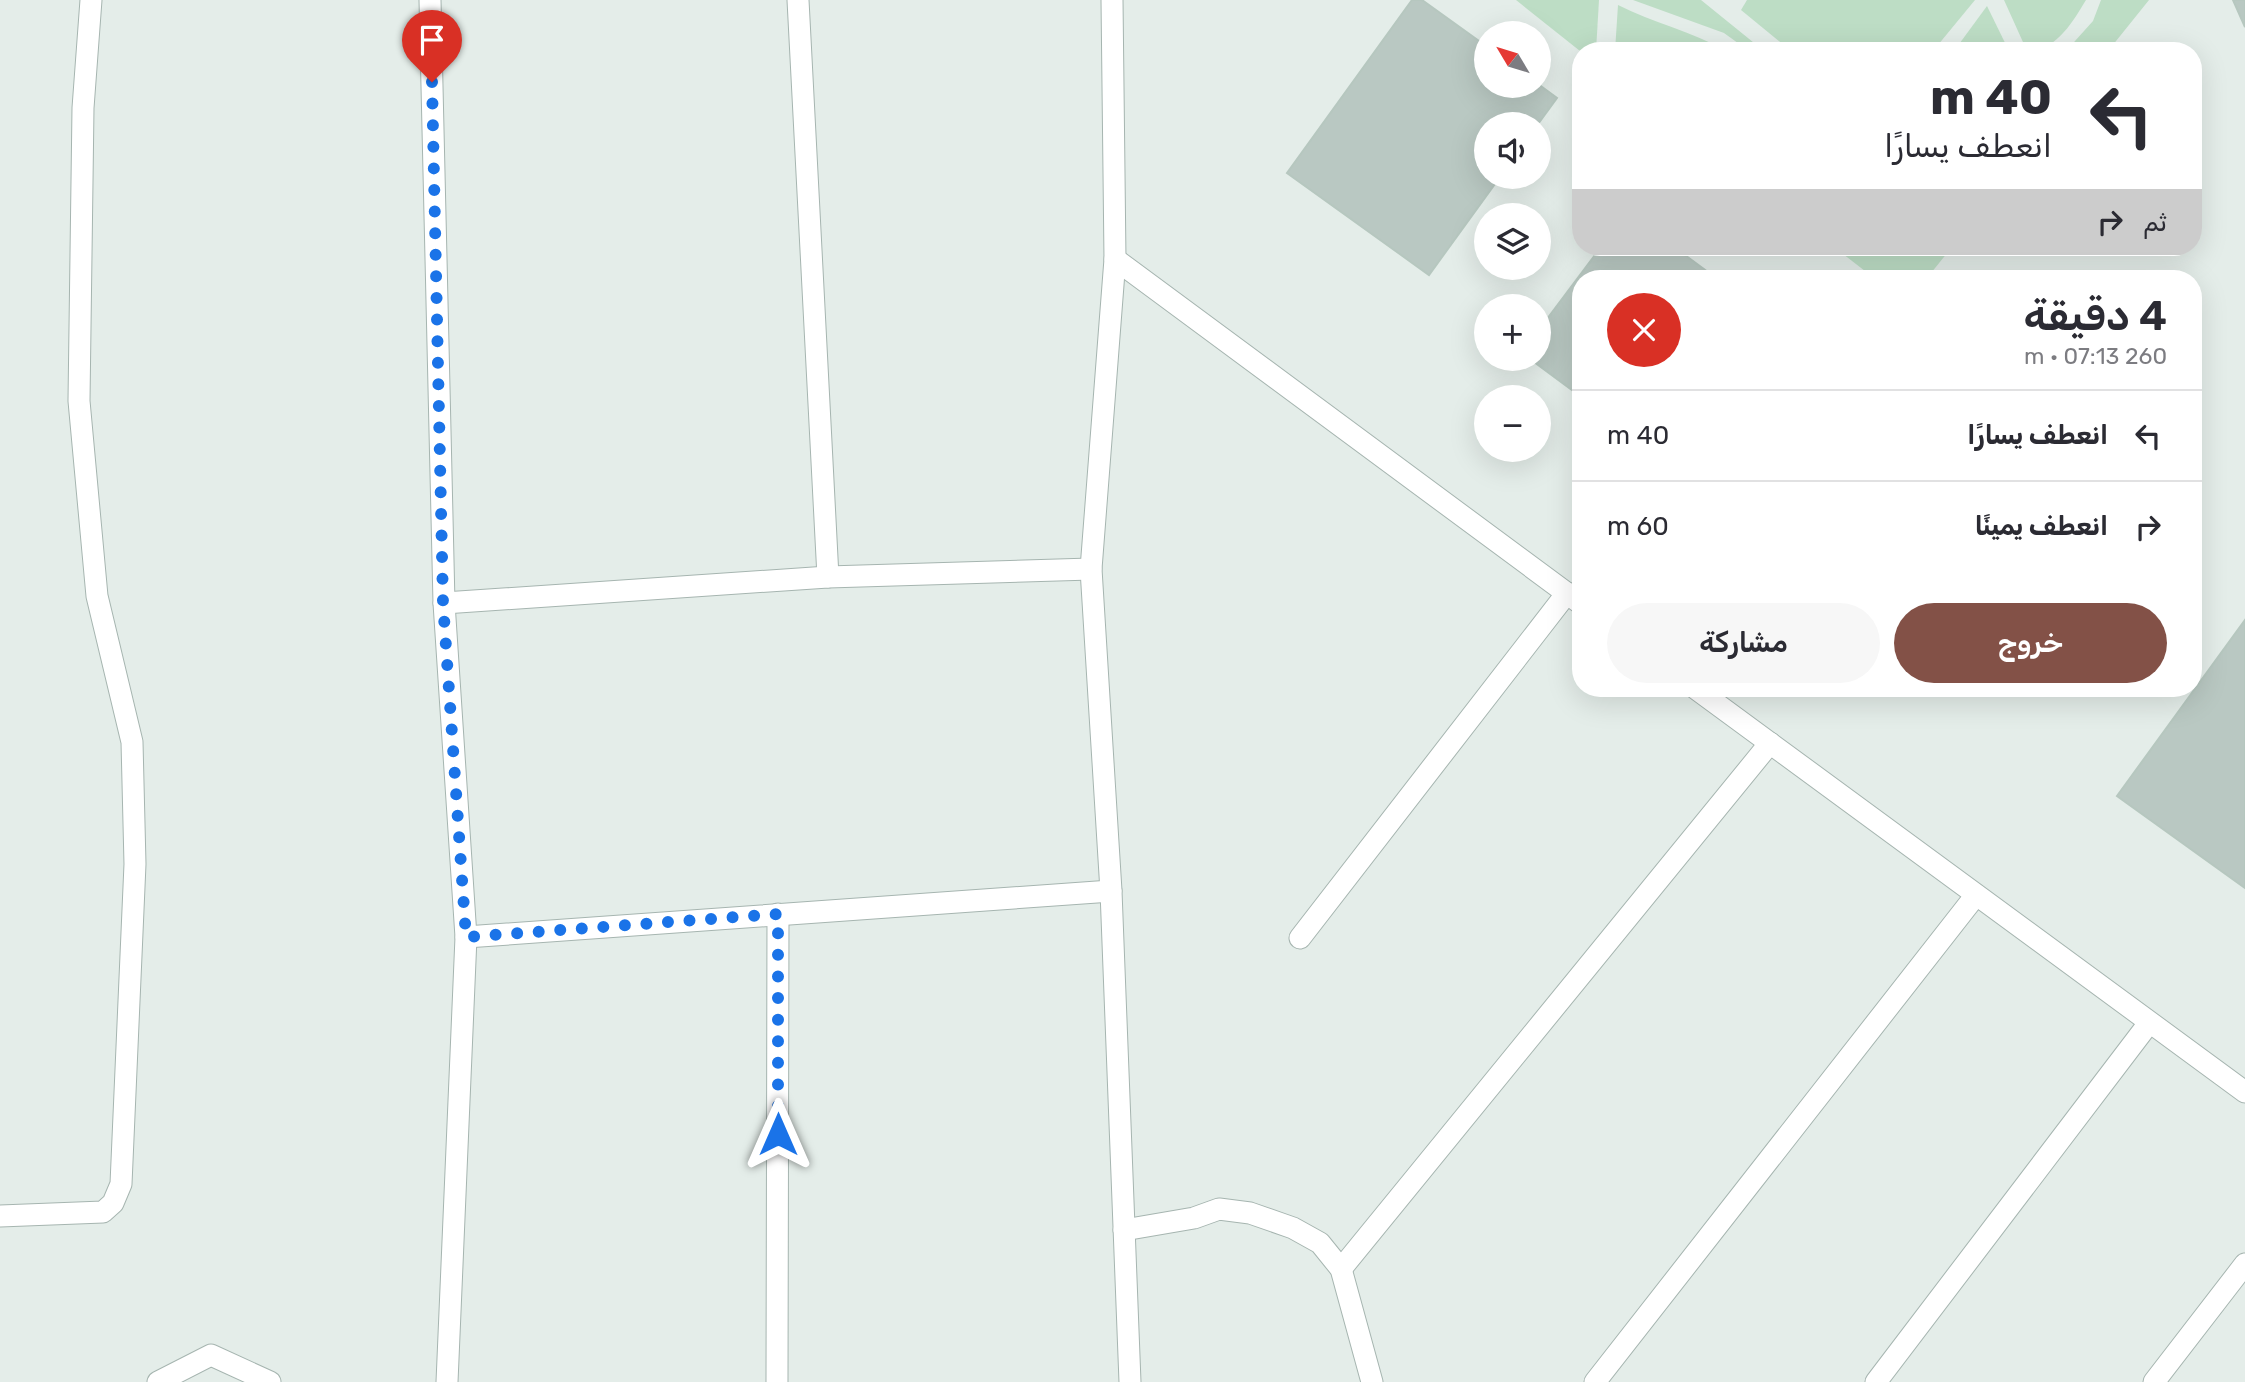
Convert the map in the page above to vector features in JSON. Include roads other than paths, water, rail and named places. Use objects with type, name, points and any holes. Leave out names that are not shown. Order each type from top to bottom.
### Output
[{"type":"street","points":[[1,1213],[103,1212],[113,1203],[121,1184],[135,864],[132,742],[97,596],[79,401],[83,108],[91,0]]},
{"type":"street","points":[[430,0],[443,603],[466,937],[447,1382]]},
{"type":"street","points":[[798,0],[828,577]]},
{"type":"street","points":[[1112,0],[1115,259],[1091,569],[1111,891],[1130,1382]]},
{"type":"street","points":[[1115,259],[1572,597]]},
{"type":"street","points":[[443,603],[828,577],[1091,569]]},
{"type":"street","points":[[1300,938],[1572,600]]},
{"type":"street","points":[[1707,697],[2245,1092]]},
{"type":"street","points":[[1340,1269],[1770,743]]},
{"type":"street","points":[[466,937],[1111,891]]},
{"type":"street","points":[[1595,1382],[1976,895]]},
{"type":"street","points":[[777,1382],[778,914]]},
{"type":"street","points":[[1877,1382],[2149,1023]]},
{"type":"street","points":[[1124,1230],[1195,1218],[1219,1209],[1250,1213],[1293,1228],[1320,1243],[1340,1269],[1372,1382]]},
{"type":"street","points":[[2154,1382],[2245,1264]]},
{"type":"street","points":[[158,1382],[211,1355],[270,1382]]}]
